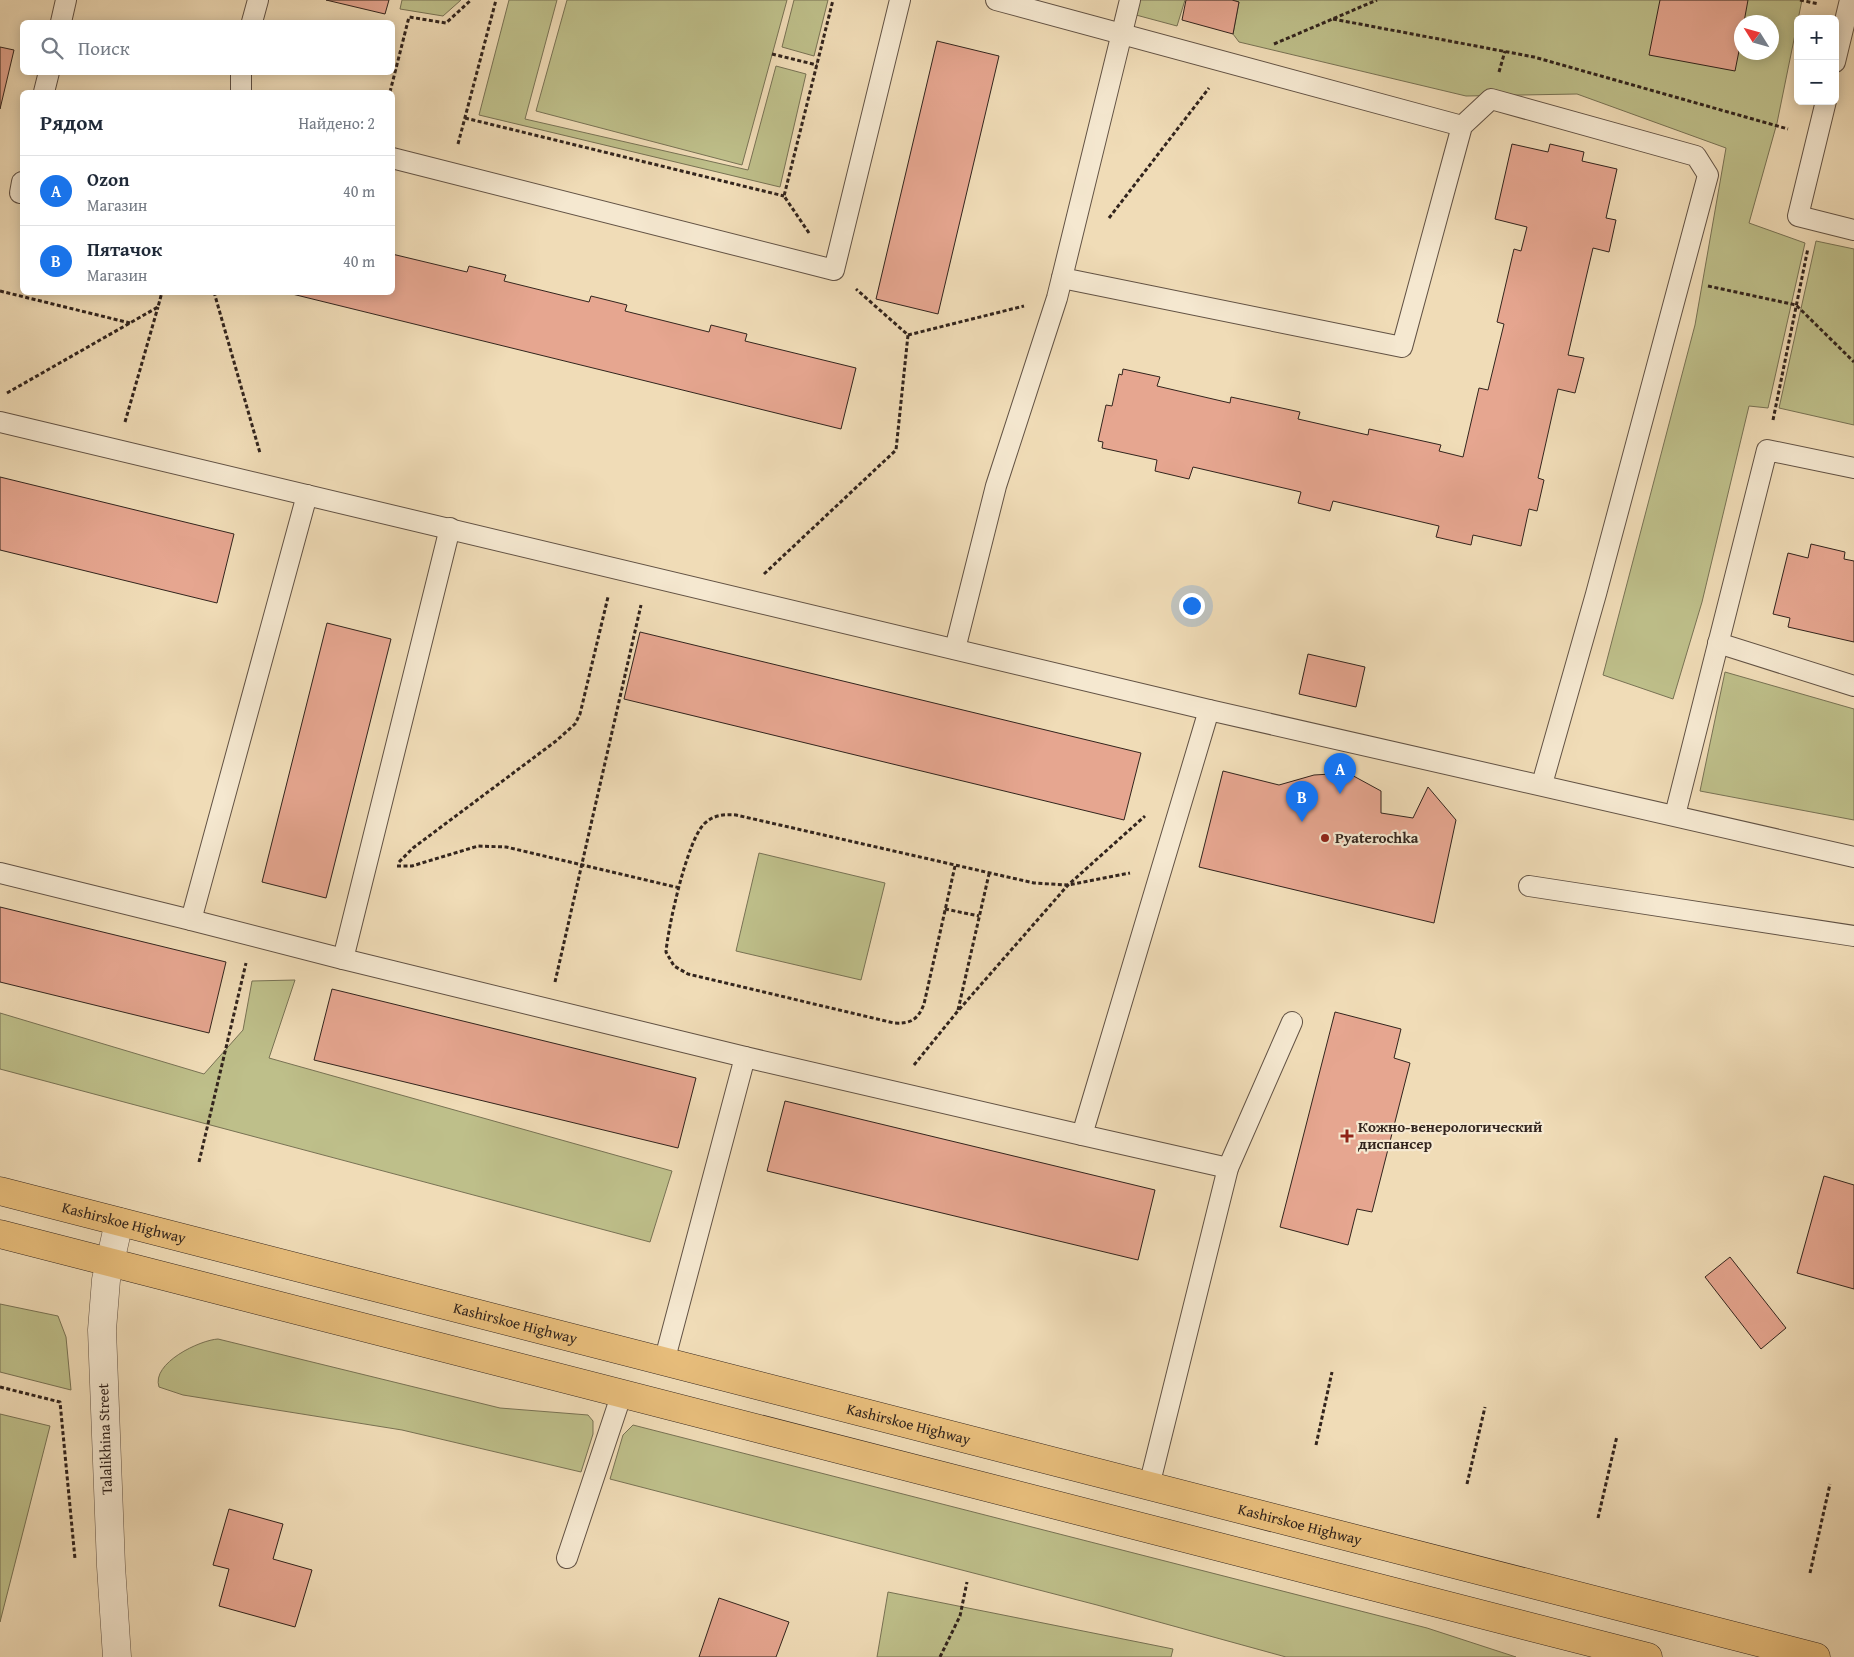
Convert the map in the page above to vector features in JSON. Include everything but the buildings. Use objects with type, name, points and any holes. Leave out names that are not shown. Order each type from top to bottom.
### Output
[{"type":"main road","name":"Kashirskoe Highway","points":[[0,1192],[1816,1657]]},
{"type":"main road","points":[[0,1234],[1648,1657]]},
{"type":"street","name":"Talalikhina Street","points":[[117,1657],[110,1566],[102,1354],[104,1304],[110,1261],[120,1222]]},
{"type":"lane","points":[[61,20],[66,0]]},
{"type":"lane","points":[[253,20],[258,0]]},
{"type":"lane","points":[[395,159],[834,270],[900,0]]},
{"type":"lane","points":[[996,0],[1462,126]]},
{"type":"lane","points":[[955,649],[996,486],[1057,298],[1130,0]]},
{"type":"lane","points":[[1835,60],[1850,0]]},
{"type":"lane","points":[[44,90],[48,75]]},
{"type":"lane","points":[[241,75],[241,90]]},
{"type":"lane","points":[[1062,278],[1402,347],[1462,126],[1491,100],[1696,156],[1708,175],[1542,784]]},
{"type":"lane","points":[[1825,105],[1798,216],[1854,230]]},
{"type":"lane","points":[[0,422],[1210,710],[1542,784],[1854,857]]},
{"type":"lane","points":[[1675,815],[1767,450],[1854,468]]},
{"type":"lane","points":[[191,920],[306,495]]},
{"type":"lane","points":[[343,959],[450,528]]},
{"type":"lane","points":[[1718,643],[1854,686]]},
{"type":"lane","points":[[1082,1135],[1210,710]]},
{"type":"lane","points":[[0,873],[548,1010],[1228,1168]]},
{"type":"lane","points":[[1529,886],[1854,936]]},
{"type":"lane","points":[[1149,1486],[1228,1168],[1292,1022]]},
{"type":"lane","points":[[664,1362],[745,1057]]},
{"type":"lane","points":[[567,1558],[622,1393]]},
{"type":"path","points":[[395,72],[409,16],[446,23],[471,0]]},
{"type":"path","points":[[450,174],[496,0]]},
{"type":"path","points":[[784,196],[833,0]]},
{"type":"path","points":[[1104,224],[1229,63],[1377,0]]},
{"type":"path","points":[[1333,19],[1534,56],[1817,137]]},
{"type":"path","points":[[772,54],[816,65]]},
{"type":"path","points":[[390,90],[394,75]]},
{"type":"path","points":[[465,118],[784,196],[834,270],[908,335]]},
{"type":"path","points":[[1767,450],[1813,220]]},
{"type":"path","points":[[1680,280],[1796,305],[1854,362]]},
{"type":"path","points":[[0,291],[131,323]]},
{"type":"path","points":[[117,449],[161,295]]},
{"type":"path","points":[[215,295],[270,486]]},
{"type":"path","points":[[908,335],[1057,298]]},
{"type":"path","points":[[0,397],[158,307]]},
{"type":"path","points":[[740,598],[896,450],[908,335]]},
{"type":"path","points":[[394,872],[396,866],[413,848],[556,741],[575,724],[583,703],[615,568]]},
{"type":"path","points":[[548,1010],[648,576]]},
{"type":"path","points":[[955,866],[921,1012],[908,1023],[894,1023],[680,971],[669,960],[666,952],[680,888],[700,829],[711,818],[726,814],[955,866],[989,874],[1042,884],[1068,885],[1163,867]]},
{"type":"path","points":[[903,1094],[907,1078],[916,1062],[957,1012],[1068,885],[1147,814]]},
{"type":"path","points":[[396,866],[412,866],[463,849],[490,846],[521,850],[680,888]]},
{"type":"path","points":[[957,1012],[989,874]]},
{"type":"path","points":[[945,909],[979,916]]},
{"type":"path","points":[[199,1162],[253,936]]},
{"type":"path","points":[[1316,1445],[1332,1372]]},
{"type":"path","points":[[0,1387],[60,1402],[76,1569]]},
{"type":"path","points":[[1467,1484],[1485,1407]]},
{"type":"path","points":[[1598,1518],[1617,1436]]},
{"type":"path","points":[[1810,1573],[1830,1484]]},
{"type":"path","points":[[940,1657],[960,1616],[967,1582]]},
{"type":"green space","points":[[402,0],[461,0],[443,16],[400,9]]},
{"type":"green space","points":[[509,0],[557,0],[525,119],[748,170],[776,66],[806,74],[780,187],[479,115]]},
{"type":"green space","points":[[567,0],[787,0],[742,165],[536,111]]},
{"type":"green space","points":[[794,0],[828,0],[814,56],[782,47]]},
{"type":"green space","points":[[1139,0],[1185,0],[1177,26],[1136,15]]},
{"type":"green space","points":[[1232,0],[1802,0],[1799,15],[1794,15],[1794,39],[1777,123],[1749,223],[1805,243],[1768,408],[1749,406],[1702,602],[1673,699],[1603,675],[1695,325],[1726,148],[1577,94],[1466,96],[1239,42],[1233,34],[1239,2]]},
{"type":"green space","points":[[1816,241],[1854,249],[1854,425],[1779,408]]},
{"type":"green space","points":[[1725,672],[1854,709],[1854,820],[1700,791]]},
{"type":"green space","points":[[759,853],[885,883],[861,980],[736,951]]},
{"type":"green space","points":[[295,980],[269,1058],[672,1171],[650,1242],[0,1069],[0,1013],[204,1074],[243,1030],[252,981]]},
{"type":"green space","points":[[0,1304],[58,1316],[66,1337],[71,1390],[0,1372]]},
{"type":"green space","points":[[218,1339],[500,1408],[588,1415],[593,1421],[593,1434],[581,1472],[402,1430],[183,1395],[159,1387],[158,1378],[169,1362],[189,1348]]},
{"type":"green space","points":[[0,1414],[50,1426],[0,1622]]},
{"type":"green space","points":[[633,1425],[1427,1628],[1516,1657],[1286,1657],[1097,1605],[610,1479],[623,1435]]},
{"type":"green space","points":[[888,1592],[1173,1649],[1171,1657],[877,1657]]},
{"type":"place","name":"Ozon","points":[[1340,794]]},
{"type":"place","name":"Пятачок","points":[[1302,822]]},
{"type":"place","name":"Pyaterochka","points":[[1325,838]]},
{"type":"place","name":"Кожно-венерологический диспансер","points":[[1347,1136]]}]
